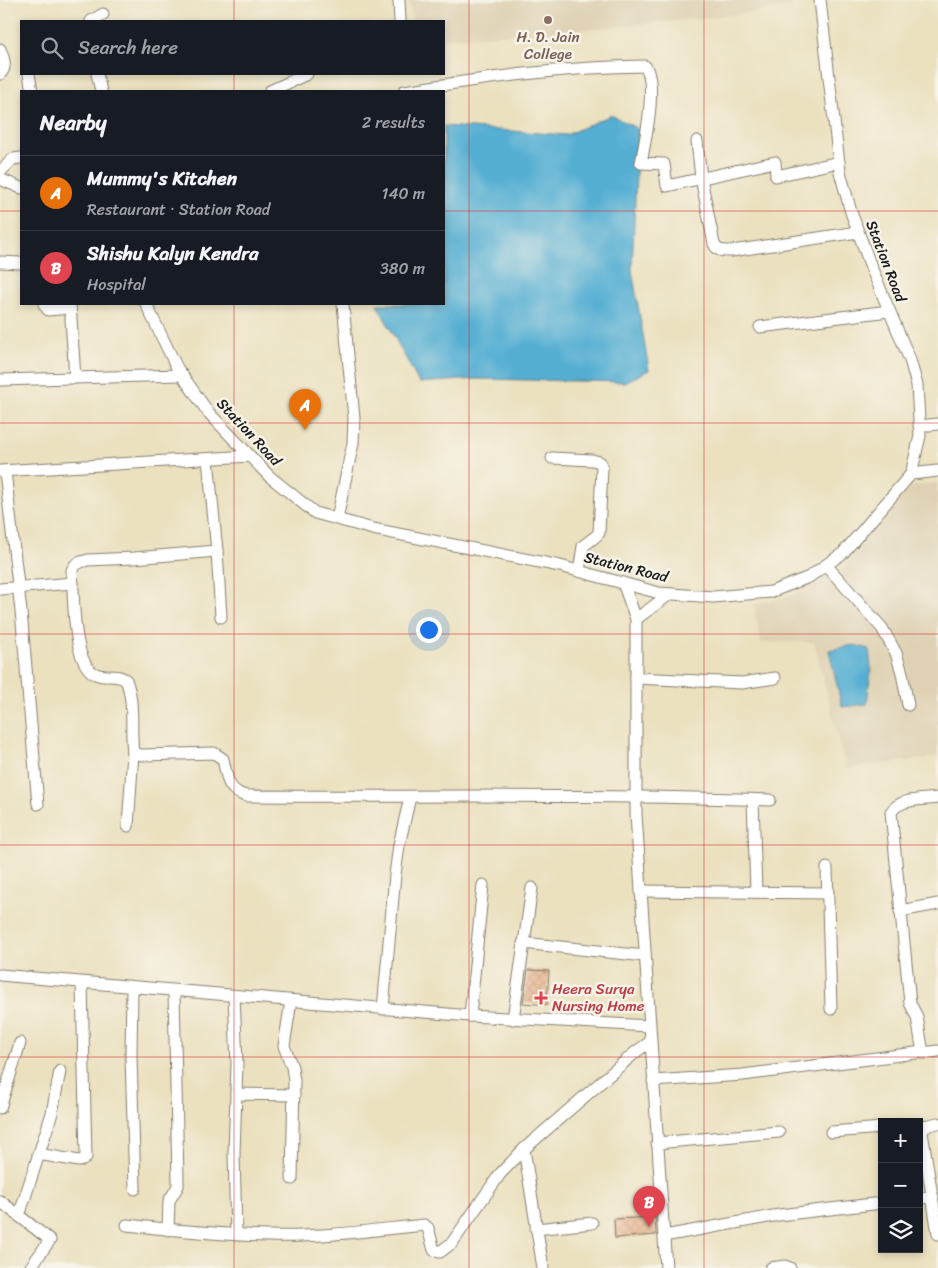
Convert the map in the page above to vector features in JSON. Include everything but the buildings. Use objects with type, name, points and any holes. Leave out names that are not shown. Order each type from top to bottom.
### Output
[{"type":"street","points":[[399,0],[400,20]]},
{"type":"street","name":"Station Road","points":[[147,305],[182,375],[208,412],[269,476],[315,513],[373,529],[560,566],[659,593],[713,597],[771,592],[809,577],[843,553],[910,474],[920,436],[917,385],[910,360],[858,232],[839,162],[820,0]]},
{"type":"street","points":[[92,20],[103,14]]},
{"type":"street","points":[[0,48],[5,66],[0,74]]},
{"type":"street","points":[[410,90],[478,79],[562,70],[645,66],[648,70],[650,81],[650,100],[649,122],[641,163],[664,164],[667,186],[775,162],[776,176],[839,162]]},
{"type":"street","points":[[29,75],[32,90]]},
{"type":"street","points":[[97,75],[101,90]]},
{"type":"street","points":[[272,90],[305,75]]},
{"type":"street","points":[[697,141],[701,178],[716,249],[732,251],[858,232]]},
{"type":"street","points":[[0,172],[13,159],[20,158]]},
{"type":"street","points":[[0,179],[20,188]]},
{"type":"street","points":[[0,262],[20,263]]},
{"type":"street","points":[[45,305],[48,310],[70,306],[75,378]]},
{"type":"street","points":[[338,519],[352,456],[354,418],[343,305]]},
{"type":"street","points":[[760,327],[889,311]]},
{"type":"street","points":[[0,380],[182,375]]},
{"type":"street","points":[[919,426],[938,424]]},
{"type":"street","points":[[38,804],[19,589],[3,471],[250,456]]},
{"type":"street","points":[[552,458],[592,460],[600,462],[602,467],[599,533],[583,546],[580,571]]},
{"type":"street","points":[[208,459],[217,550],[221,617]]},
{"type":"street","points":[[910,474],[938,471]]},
{"type":"street","points":[[128,826],[133,752],[128,686],[126,680],[122,677],[95,674],[87,668],[83,661],[77,642],[72,570],[80,562],[217,550]]},
{"type":"street","points":[[826,565],[882,628],[896,653],[904,680],[908,705]]},
{"type":"street","points":[[0,589],[19,589],[73,583]]},
{"type":"street","points":[[623,583],[636,619],[636,796],[650,1042],[666,1268]]},
{"type":"street","points":[[636,619],[670,594]]},
{"type":"street","points":[[636,678],[742,683],[775,678]]},
{"type":"street","points":[[133,752],[142,755],[214,753],[223,759],[230,786],[237,794],[247,796],[636,796],[770,800]]},
{"type":"street","points":[[383,1009],[395,875],[399,845],[410,797]]},
{"type":"street","points":[[923,1052],[917,1017],[910,1003],[891,812],[895,806],[901,803],[938,798]]},
{"type":"street","points":[[752,800],[756,892]]},
{"type":"street","points":[[827,868],[831,1009]]},
{"type":"street","points":[[470,1016],[483,885]]},
{"type":"street","points":[[513,1019],[532,888]]},
{"type":"street","points":[[641,891],[828,892]]},
{"type":"street","points":[[900,910],[938,904]]},
{"type":"street","points":[[523,943],[645,956]]},
{"type":"street","points":[[0,975],[470,1016],[649,1026]]},
{"type":"street","points":[[38,1154],[78,1161],[86,1157],[82,982]]},
{"type":"street","points":[[132,987],[131,1056],[135,1189]]},
{"type":"street","points":[[168,1230],[169,1201],[178,1186],[174,991]]},
{"type":"street","points":[[234,996],[237,1063],[234,1163],[236,1234]]},
{"type":"street","points":[[291,1001],[284,1046],[293,1072],[292,1179]]},
{"type":"street","points":[[127,1225],[168,1230],[269,1236],[307,1235],[424,1225],[428,1228],[434,1250],[440,1252],[452,1242],[500,1174],[524,1149],[637,1051],[650,1042]]},
{"type":"street","points":[[0,1108],[20,1043]]},
{"type":"street","points":[[653,1081],[743,1075],[938,1051]]},
{"type":"street","points":[[19,1216],[52,1113],[60,1071]]},
{"type":"street","points":[[236,1094],[294,1095]]},
{"type":"street","points":[[928,1124],[923,1127],[922,1136],[938,1234]]},
{"type":"street","points":[[831,1132],[878,1128]]},
{"type":"street","points":[[657,1143],[778,1132]]},
{"type":"street","points":[[524,1149],[542,1268]]},
{"type":"street","points":[[923,1198],[933,1197]]},
{"type":"street","points":[[0,1201],[50,1240],[30,1268]]},
{"type":"street","points":[[664,1236],[779,1216],[878,1204]]},
{"type":"street","points":[[536,1229],[592,1223]]},
{"type":"street","points":[[770,1268],[785,1266],[790,1268]]},
{"type":"shaded area","name":"H. D. Jain College","points":[[410,0],[790,0],[791,7],[697,19],[555,32],[445,38],[445,20],[412,20]]},
{"type":"shaded area","points":[[938,483],[938,757],[846,769],[814,642],[761,643],[754,604],[790,596],[841,571],[880,521],[911,486]]},
{"type":"water","points":[[611,115],[638,129],[632,270],[649,370],[625,382],[478,379],[419,383],[378,305],[445,305],[445,126],[566,135]]},
{"type":"water","points":[[854,645],[869,649],[871,668],[867,704],[842,707],[829,650]]},
{"type":"place","name":"H. D. Jain College","points":[[548,20]]},
{"type":"place","name":"Mummy's Kitchen","points":[[305,430]]},
{"type":"place","name":"Heera Surya Nursing Home","points":[[541,998]]},
{"type":"place","name":"Shishu Kalyn Kendra","points":[[649,1227]]}]
